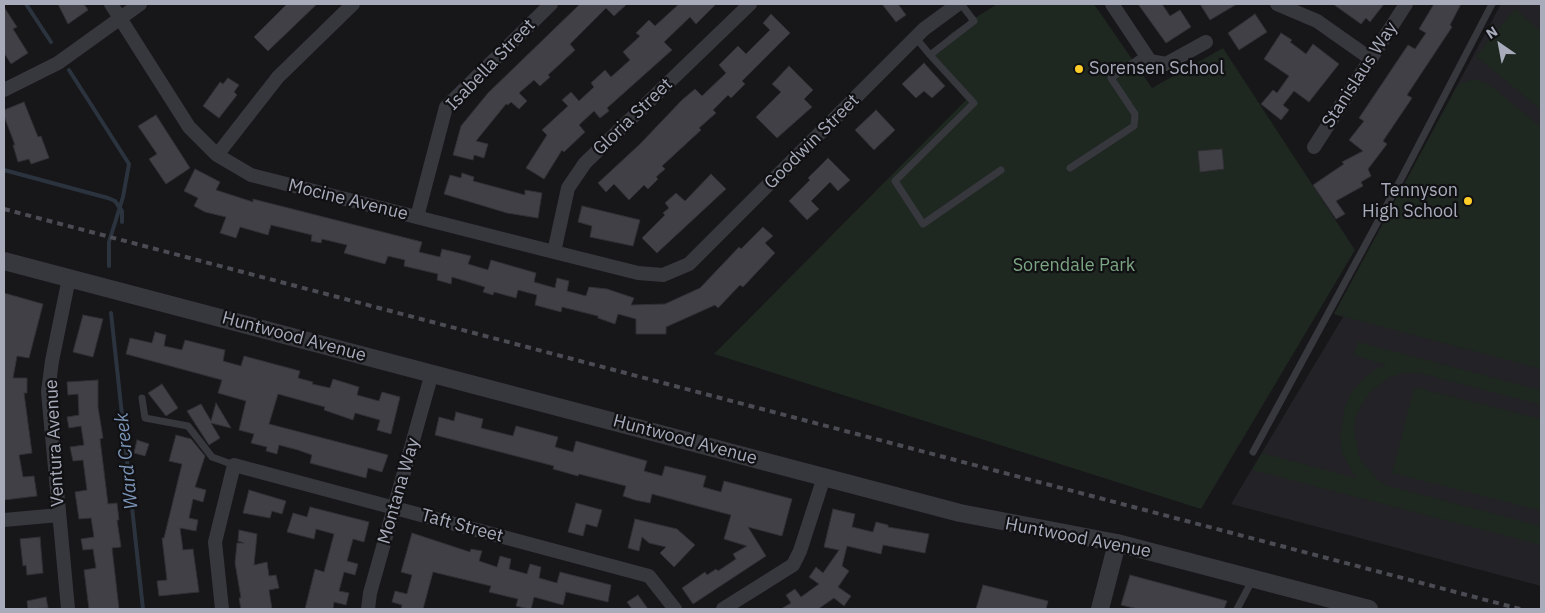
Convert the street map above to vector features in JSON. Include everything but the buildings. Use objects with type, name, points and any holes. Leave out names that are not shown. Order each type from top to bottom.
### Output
[{"type":"street","name":"Mocine Avenue","points":[[111,4],[189,126],[217,156],[252,175],[638,273],[662,274]]},
{"type":"street","points":[[4,90],[58,63],[119,17],[140,4]]},
{"type":"street","points":[[217,156],[278,77],[353,4]]},
{"type":"street","name":"Isabella Street","points":[[417,218],[446,107],[551,4]]},
{"type":"street","name":"Gloria Street","points":[[554,252],[568,188],[585,162],[750,4]]},
{"type":"street","name":"Goodwin Street","points":[[662,274],[690,264],[916,38],[960,4]]},
{"type":"street","points":[[1112,4],[1148,58],[1166,64],[1206,42]]},
{"type":"street","points":[[1278,4],[1317,21],[1371,59]]},
{"type":"street","name":"Stanislaus Way","points":[[1314,146],[1406,4]]},
{"type":"street","name":"Huntwood Avenue","points":[[4,261],[993,520],[1117,543],[1366,609]]},
{"type":"street","name":"Ventura Avenue","points":[[68,609],[48,392],[52,361],[69,278]]},
{"type":"street","name":"Montana Way","points":[[368,609],[370,593],[396,508],[432,373]]},
{"type":"street","points":[[222,609],[215,542],[234,465]]},
{"type":"street","name":"Taft Street","points":[[234,465],[649,576],[675,609]]},
{"type":"street","points":[[723,609],[793,565],[800,551],[824,476]]},
{"type":"street","points":[[4,520],[59,515]]},
{"type":"street","points":[[1100,609],[1117,543]]},
{"type":"lane","points":[[930,54],[974,21],[960,4]]},
{"type":"lane","points":[[1253,452],[1396,188],[1492,4]]},
{"type":"lane","points":[[916,38],[974,103],[895,181],[923,224],[1001,170]]},
{"type":"lane","points":[[1070,168],[1134,126],[1136,114],[1111,78],[1148,58]]},
{"type":"lane","points":[[142,398],[145,418],[188,426],[212,457],[234,465]]},
{"type":"lane","points":[[1237,609],[1253,579]]},
{"type":"shaded area","name":"Tennyson High School","points":[[1501,4],[1541,4],[1541,586],[1231,504],[1343,317],[1334,314]]},
{"type":"green space","name":"Sorendale Park","points":[[997,4],[1094,4],[1152,88],[1223,48],[1355,250],[1201,509],[714,354],[966,100],[928,57],[951,33]]},
{"type":"green space","points":[[1515,9],[1541,31],[1541,110],[1476,56]]},
{"type":"green space","points":[[1475,79],[1490,85],[1541,127],[1541,369],[1334,314],[1456,88],[1461,83]]},
{"type":"green space","points":[[1358,342],[1541,390],[1541,405],[1419,373],[1404,373],[1390,377],[1370,392],[1356,415],[1354,430],[1360,459],[1378,480],[1389,486],[1541,526],[1541,545],[1252,470],[1262,453],[1356,478],[1342,453],[1340,436],[1345,407],[1351,393],[1362,380],[1374,370],[1387,365],[1353,355]]},
{"type":"green space","points":[[1414,387],[1541,419],[1541,511],[1392,473]]},
{"type":"waterway","points":[[26,4],[51,42]]},
{"type":"waterway","points":[[69,70],[129,164],[123,197],[109,242],[109,266]]},
{"type":"waterway","name":"Ward Creek","points":[[4,170],[115,201],[122,211],[122,222]]},
{"type":"waterway","name":"Ward Creek","points":[[111,313],[143,609]]},
{"type":"railway","points":[[4,209],[1520,609]]},
{"type":"place","name":"Sorensen School","points":[[1079,69]]},
{"type":"place","name":"Tennyson High School","points":[[1468,201]]}]
